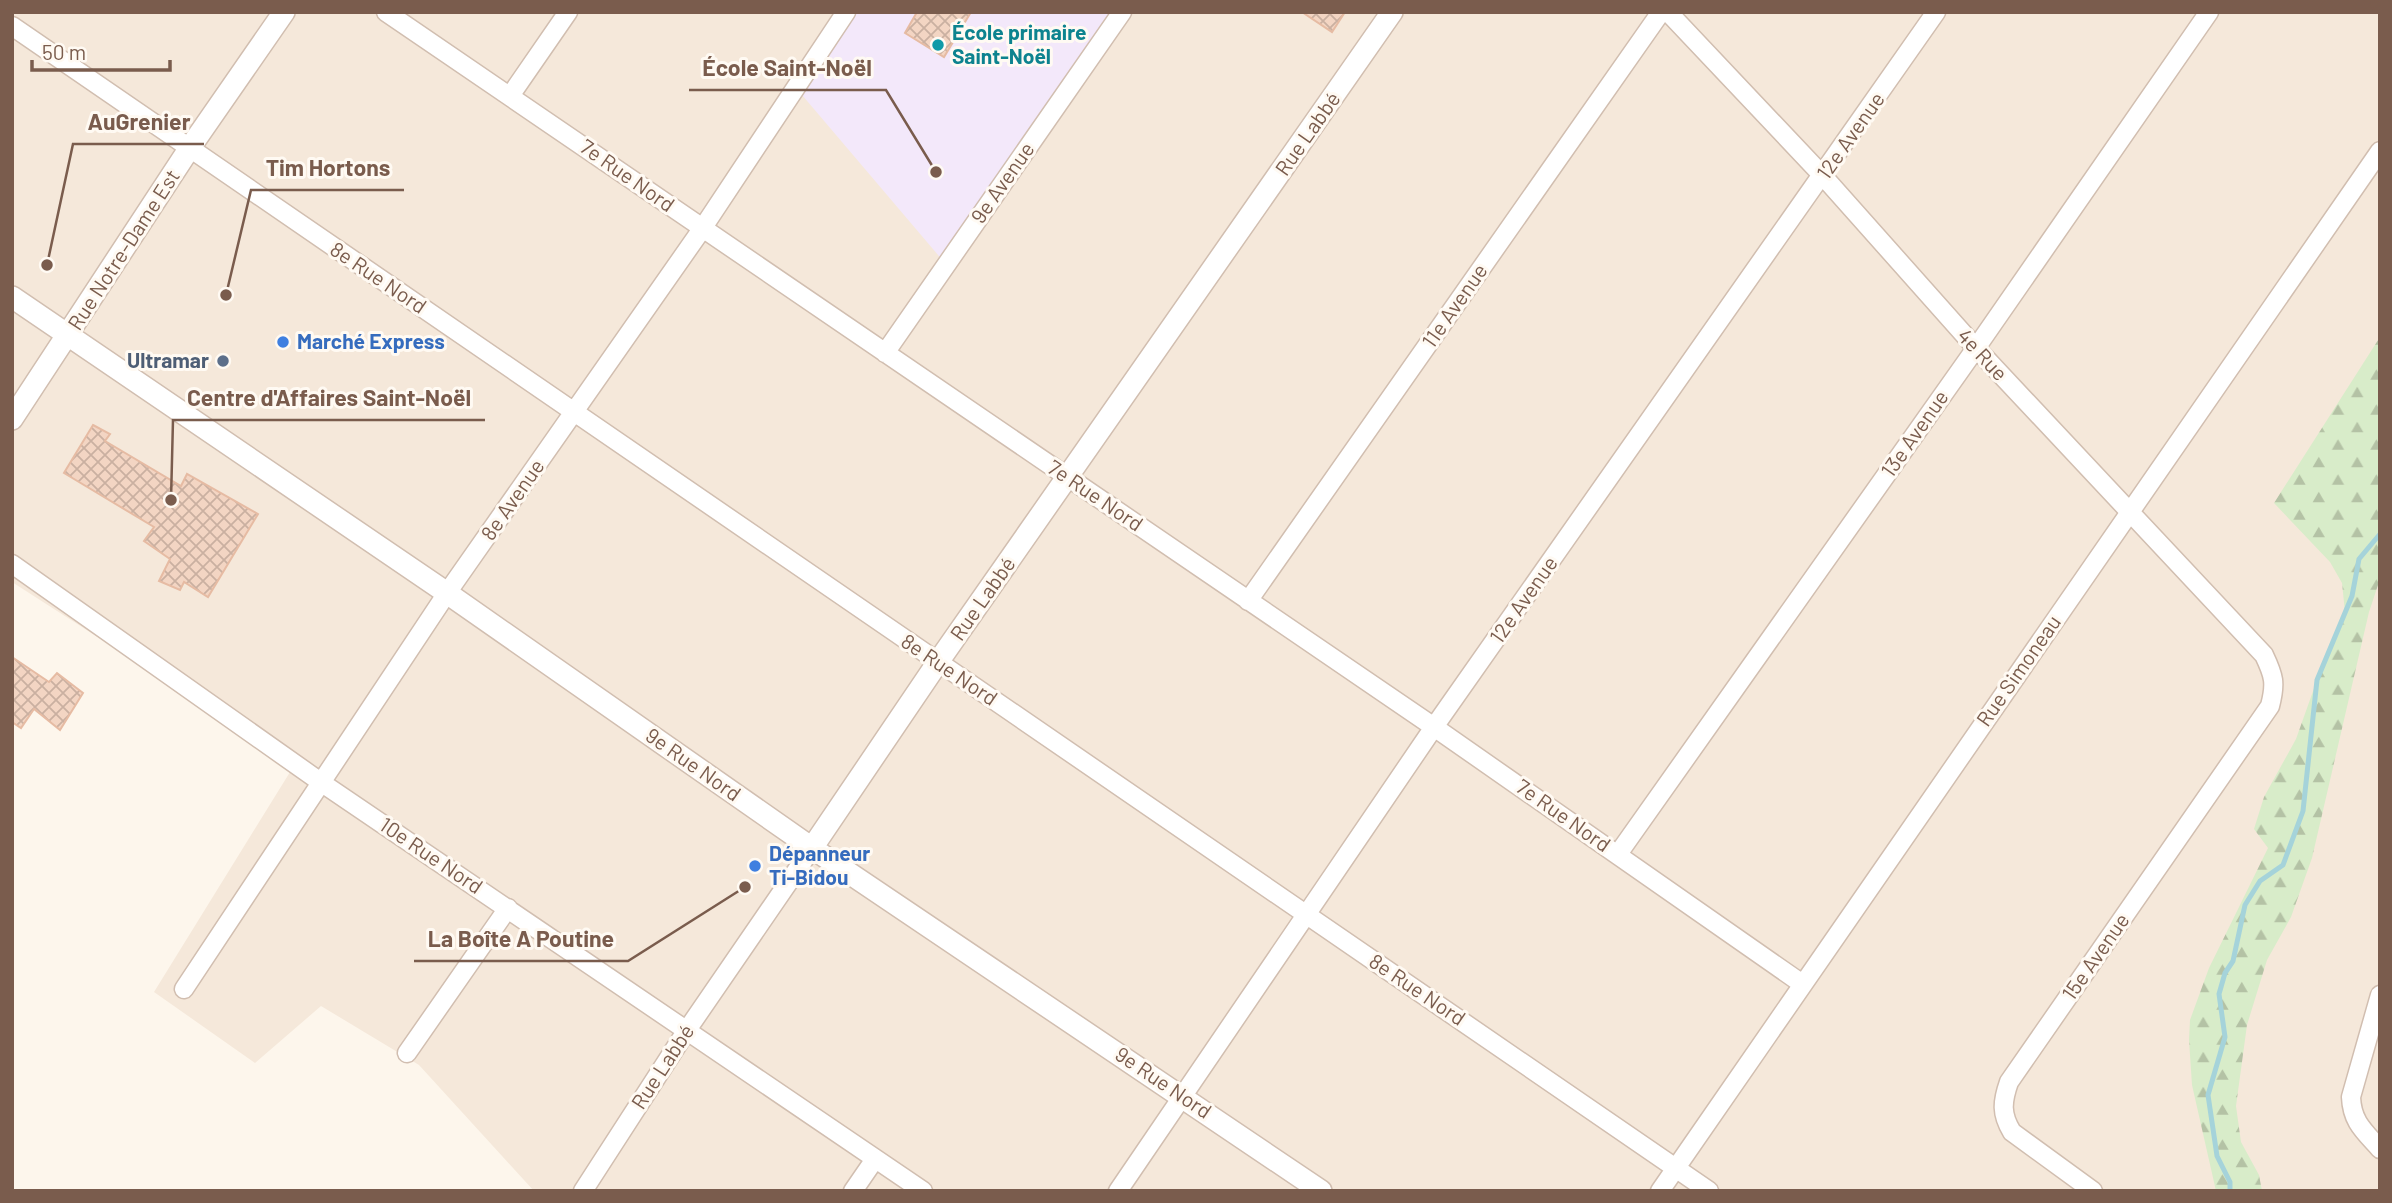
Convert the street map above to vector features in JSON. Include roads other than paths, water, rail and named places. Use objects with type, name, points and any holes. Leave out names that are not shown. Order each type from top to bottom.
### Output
[{"type":"street","name":"Rue Notre-Dame Est","points":[[12,419],[189,149],[284,12]]},
{"type":"street","name":"7e Rue Nord","points":[[386,12],[1434,727],[1801,983]]},
{"type":"street","points":[[510,96],[568,12]]},
{"type":"street","name":"8e Avenue","points":[[184,989],[447,593],[702,229],[846,12]]},
{"type":"street","name":"9e Avenue","points":[[885,353],[1122,12]]},
{"type":"street","name":"Rue Labbé","points":[[583,1191],[687,1030],[938,662],[1392,12]]},
{"type":"street","name":"11e Avenue","points":[[1248,601],[1661,12]]},
{"type":"street","name":"4e Rue","points":[[1668,12],[1823,176],[1976,348],[2264,654],[2275,687],[2270,706]]},
{"type":"street","name":"12e Avenue","points":[[1118,1191],[1434,727],[1936,12]]},
{"type":"street","name":"13e Avenue","points":[[1618,854],[1976,348],[2209,12]]},
{"type":"street","name":"8e Rue Nord","points":[[12,26],[1710,1191]]},
{"type":"street","name":"Rue Simoneau","points":[[1660,1191],[1801,983],[2380,151]]},
{"type":"street","name":"9e Rue Nord","points":[[12,297],[447,593],[813,848],[1321,1191]]},
{"type":"street","name":"10e Rue Nord","points":[[12,564],[322,783],[923,1191]]},
{"type":"street","name":"15e Avenue","points":[[2093,1191],[2012,1132],[2003,1119],[2006,1091],[2017,1071],[2270,706]]},
{"type":"street","points":[[407,1053],[508,908]]},
{"type":"street","points":[[2380,995],[2351,1097],[2352,1113],[2360,1127],[2380,1149]]},
{"type":"street","points":[[853,1191],[875,1159]]},
{"type":"waterway","points":[[2230,1191],[2230,1182],[2217,1156],[2208,1095],[2225,1037],[2219,994],[2225,973],[2233,961],[2245,905],[2260,881],[2283,865],[2303,811],[2317,680],[2352,596],[2359,559],[2380,534]]},
{"type":"place","name":"École primaire Saint-Noël","points":[[938,45]]},
{"type":"place","name":"École Saint-Noël","points":[[936,172]]},
{"type":"place","name":"AuGrenier","points":[[47,265]]},
{"type":"place","name":"Tim Hortons","points":[[226,295]]},
{"type":"place","name":"Marché Express","points":[[283,342]]},
{"type":"place","name":"Ultramar","points":[[223,361]]},
{"type":"place","name":"Centre d'Affaires Saint-Noël","points":[[171,500]]},
{"type":"place","name":"Dépanneur Ti-Bidou","points":[[755,866]]},
{"type":"place","name":"La Boîte A Poutine","points":[[745,887]]}]
